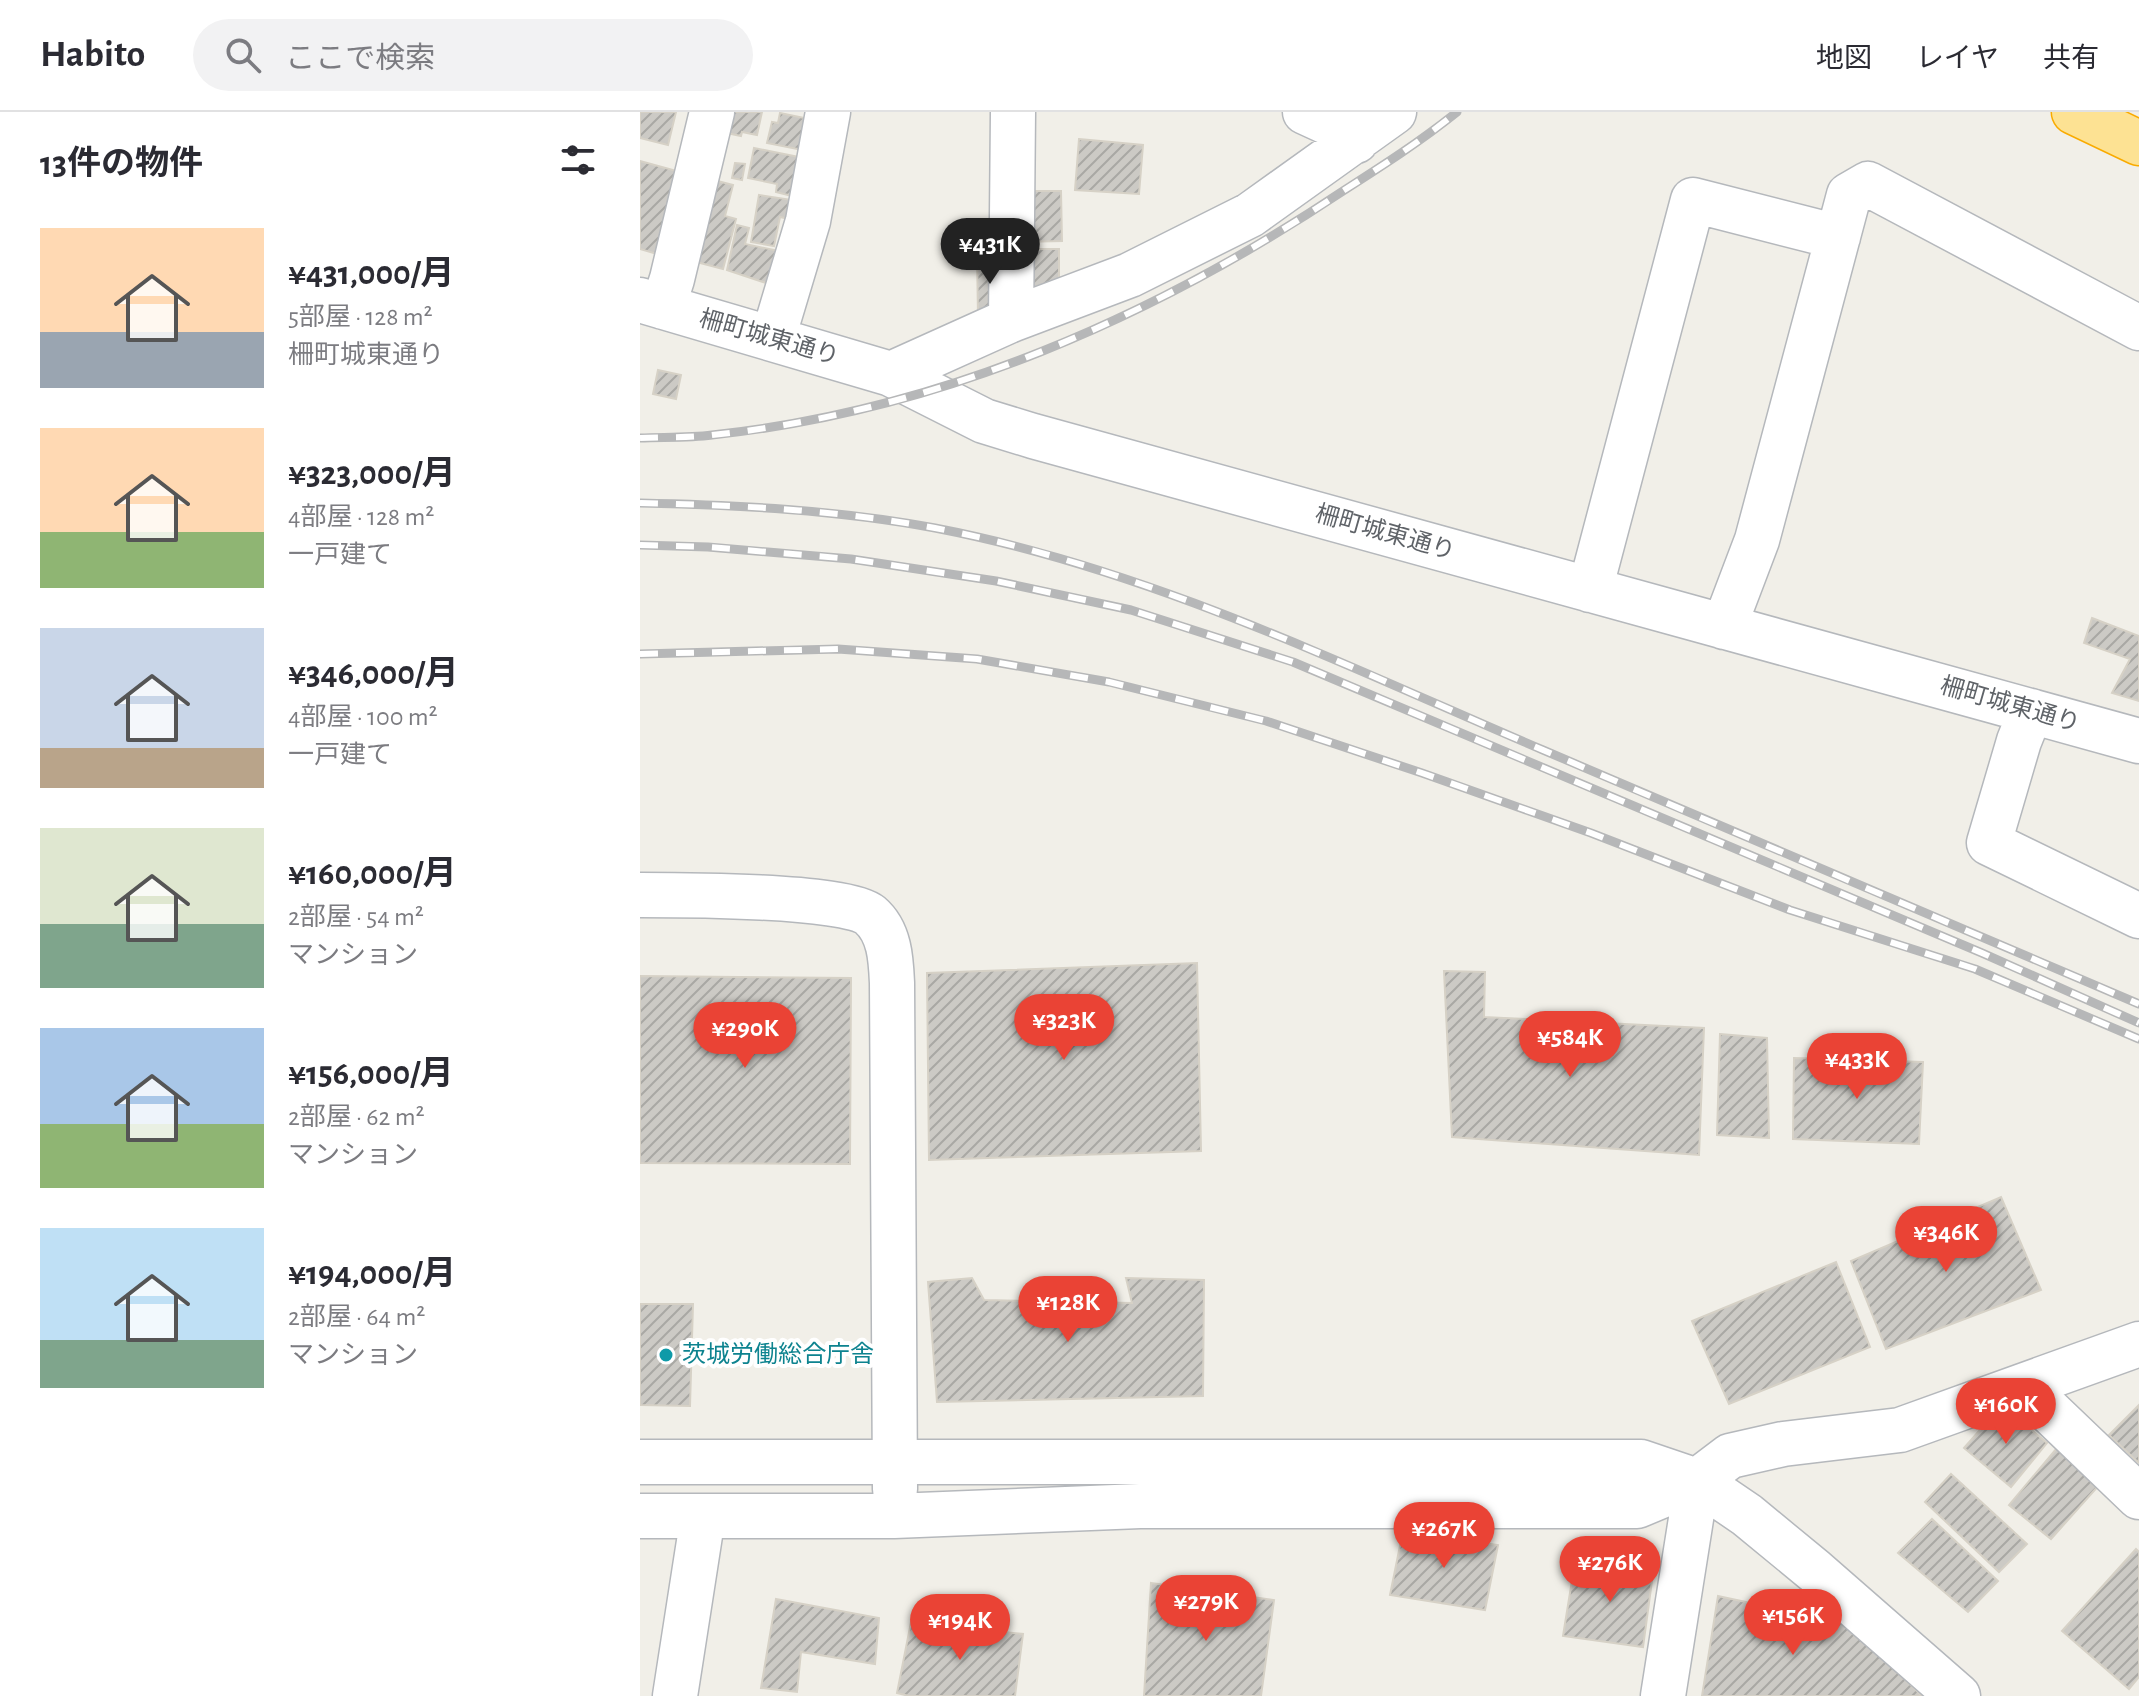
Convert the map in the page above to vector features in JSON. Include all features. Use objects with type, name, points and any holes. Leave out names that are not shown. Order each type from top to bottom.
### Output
[{"type":"highway","points":[[2074,112],[2139,143]]},
{"type":"street","points":[[652,304],[712,112]]},
{"type":"street","points":[[773,338],[808,221],[828,112]]},
{"type":"street","points":[[1011,320],[1013,112]]},
{"type":"street","points":[[1305,112],[1342,129],[1356,141]]},
{"type":"street","points":[[891,374],[1011,320],[1130,275],[1250,215],[1394,112]]},
{"type":"street","points":[[1724,627],[1757,540],[1849,195],[1868,184],[2139,328]]},
{"type":"street","points":[[1590,590],[1693,200],[1838,237]]},
{"type":"street","name":"柵町城東通り","points":[[652,304],[891,374],[997,425],[2139,741]]},
{"type":"street","points":[[2031,711],[1989,843],[2139,916]]},
{"type":"street","points":[[640,895],[731,896],[846,905],[869,914],[881,927],[890,950],[892,983],[894,1516]]},
{"type":"street","points":[[640,1516],[894,1516],[1140,1506],[1637,1506],[1697,1481],[1730,1456],[1783,1444],[1900,1430],[2139,1344]]},
{"type":"street","points":[[2023,1386],[2139,1497]]},
{"type":"street","points":[[640,1462],[1641,1462],[1697,1481],[1747,1515],[1958,1696]]},
{"type":"street","points":[[1663,1696],[1697,1481]]},
{"type":"street","points":[[675,1696],[703,1516]]},
{"type":"building","points":[[640,112],[676,112],[668,145],[640,138]]},
{"type":"building","points":[[716,112],[762,112],[757,135],[742,132],[741,136],[712,130]]},
{"type":"building","points":[[780,113],[814,120],[808,151],[767,143],[772,122],[778,123]]},
{"type":"building","points":[[1079,139],[1143,145],[1139,194],[1075,190]]},
{"type":"building","points":[[754,148],[804,158],[796,197],[776,192],[777,184],[748,178]]},
{"type":"building","points":[[640,161],[680,172],[657,254],[640,249]]},
{"type":"building","points":[[735,163],[745,164],[742,180],[732,178]]},
{"type":"building","points":[[706,178],[733,185],[725,216],[736,219],[723,269],[685,259]]},
{"type":"building","points":[[1020,191],[1061,191],[1062,241],[1020,242]]},
{"type":"building","points":[[759,195],[792,200],[789,219],[780,217],[774,246],[751,242]]},
{"type":"building","points":[[737,225],[749,228],[745,244],[779,251],[772,285],[727,270]]},
{"type":"building","points":[[1018,249],[1059,249],[1059,298],[1019,306]]},
{"type":"building","points":[[977,254],[1001,254],[1002,317],[978,317]]},
{"type":"building","points":[[658,370],[681,375],[676,399],[653,394]]},
{"type":"building","points":[[2092,618],[2139,636],[2139,701],[2112,693],[2130,659],[2084,643]]},
{"type":"building","points":[[1197,963],[1201,1151],[929,1160],[927,973]]},
{"type":"building","points":[[1444,971],[1485,972],[1484,1017],[1704,1028],[1699,1155],[1452,1137]]},
{"type":"building","points":[[640,976],[851,978],[850,1164],[640,1163]]},
{"type":"building","points":[[1720,1034],[1767,1038],[1769,1138],[1717,1135]]},
{"type":"building","points":[[1794,1058],[1923,1062],[1919,1144],[1793,1139]]},
{"type":"building","points":[[2001,1197],[2041,1290],[1886,1349],[1851,1261]]},
{"type":"building","points":[[1836,1262],[1870,1347],[1729,1404],[1692,1321]]},
{"type":"building","points":[[972,1278],[984,1300],[1132,1303],[1126,1278],[1204,1280],[1203,1396],[937,1402],[928,1282]]},
{"type":"building","name":"茨城労働総合庁舎","points":[[640,1304],[693,1304],[690,1406],[640,1405]]},
{"type":"building","points":[[2002,1405],[2047,1443],[2011,1487],[1964,1448]]},
{"type":"building","points":[[2139,1405],[2139,1463],[2109,1435]]},
{"type":"building","points":[[2057,1448],[2100,1484],[2051,1539],[2009,1505]]},
{"type":"building","points":[[1951,1474],[2027,1544],[1999,1572],[1925,1502]]},
{"type":"building","points":[[1932,1519],[1998,1581],[1968,1612],[1898,1553]]},
{"type":"building","points":[[1403,1531],[1498,1545],[1485,1610],[1390,1595]]},
{"type":"building","points":[[2136,1549],[2139,1552],[2139,1677],[2129,1689],[2062,1631]]},
{"type":"building","points":[[1608,1559],[1654,1566],[1643,1647],[1563,1636],[1574,1568],[1606,1572]]},
{"type":"building","points":[[1151,1583],[1274,1600],[1261,1696],[1144,1696]]},
{"type":"building","points":[[1718,1596],[1848,1624],[1922,1696],[1702,1696]]},
{"type":"building","points":[[776,1599],[879,1618],[875,1664],[801,1652],[797,1692],[761,1688]]},
{"type":"building","points":[[911,1622],[1023,1634],[1015,1696],[909,1696],[897,1693]]},
{"type":"railway","points":[[640,438],[703,436],[797,423],[880,404],[962,380],[1042,351],[1197,279],[1271,237],[1387,163],[1457,112]]},
{"type":"railway","points":[[640,503],[788,510],[898,522],[1014,546],[1092,568],[1245,622],[1320,653],[2139,1004]]},
{"type":"railway","points":[[640,545],[708,547],[851,559],[996,581],[1131,610],[1293,662],[1982,953],[2139,1023]]},
{"type":"railway","points":[[640,654],[838,649],[977,659],[1109,682],[1266,721],[1591,833],[1790,910],[1975,969],[2139,1039]]},
{"type":"place","name":"茨城労働総合庁舎","points":[[666,1355]]}]
